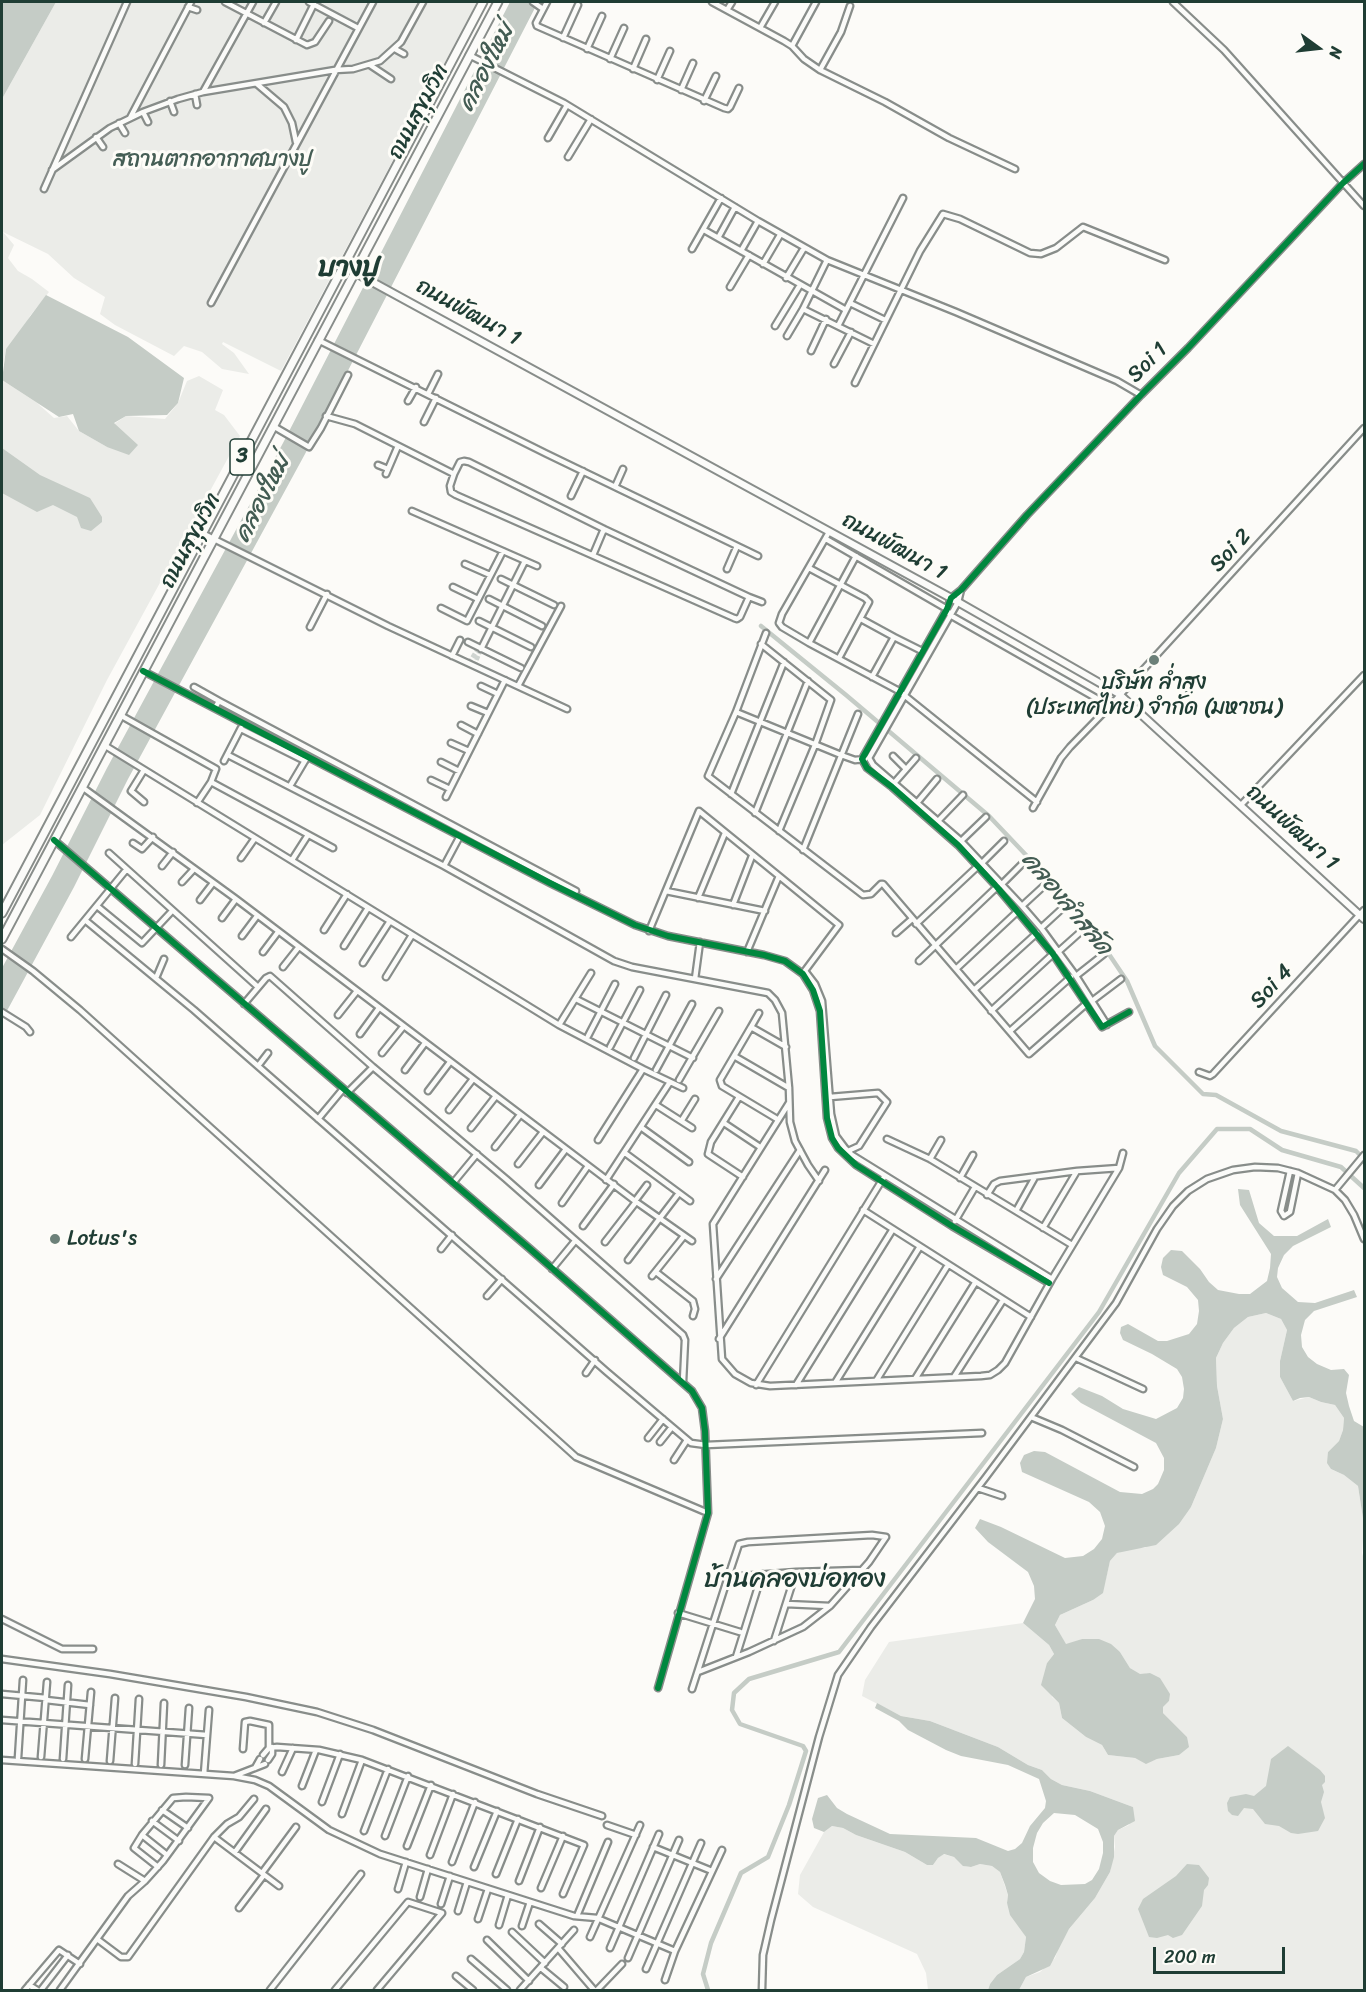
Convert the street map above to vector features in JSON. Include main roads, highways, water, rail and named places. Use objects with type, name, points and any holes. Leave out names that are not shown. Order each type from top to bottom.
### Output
[{"type":"highway","name":"ถนนสุขุมวิท","points":[[2,909],[483,2]]},
{"type":"highway","name":"ถนนสุขุมวิท","points":[[2,939],[120,715],[147,672],[213,538],[498,2]]},
{"type":"main road","name":"ถนนพัฒนา 1","points":[[354,272],[951,598],[1119,694],[1363,914]]},
{"type":"water","points":[[2,2],[56,2],[2,99]]},
{"type":"water","name":"คลองใหม่","points":[[510,2],[538,2],[305,454],[128,779],[74,887],[2,1020],[2,968],[107,768],[283,443]]},
{"type":"water","points":[[46,295],[128,337],[184,378],[178,403],[167,415],[126,416],[114,423],[138,445],[129,455],[107,447],[79,431],[73,414],[59,417],[2,380],[6,349]]},
{"type":"water","points":[[2,448],[40,475],[90,498],[102,517],[102,522],[91,531],[81,528],[77,517],[53,505],[37,512],[2,493]]},
{"type":"water","points":[[1238,1189],[1249,1190],[1259,1223],[1274,1236],[1297,1236],[1328,1219],[1331,1227],[1293,1246],[1284,1255],[1277,1277],[1282,1288],[1298,1302],[1315,1303],[1354,1290],[1357,1297],[1314,1311],[1305,1320],[1301,1335],[1302,1347],[1308,1357],[1331,1370],[1344,1369],[1349,1375],[1346,1393],[1349,1406],[1354,1421],[1364,1427],[1364,1525],[1358,1486],[1344,1475],[1331,1469],[1327,1463],[1328,1452],[1339,1441],[1344,1418],[1335,1405],[1309,1397],[1293,1401],[1280,1377],[1280,1361],[1287,1330],[1281,1319],[1266,1313],[1248,1317],[1234,1328],[1216,1358],[1217,1386],[1223,1419],[1216,1448],[1191,1507],[1179,1524],[1156,1545],[1117,1553],[1110,1561],[1103,1593],[1060,1615],[1055,1625],[1066,1644],[1082,1639],[1099,1639],[1111,1644],[1120,1652],[1130,1668],[1140,1674],[1150,1673],[1160,1678],[1170,1694],[1169,1701],[1163,1707],[1163,1713],[1187,1737],[1189,1747],[1179,1755],[1157,1759],[1146,1764],[1135,1758],[1108,1755],[1102,1745],[1086,1737],[1062,1718],[1059,1703],[1041,1685],[1047,1663],[1054,1654],[1049,1645],[1023,1623],[1035,1599],[1034,1586],[1028,1572],[988,1542],[975,1528],[980,1519],[1065,1558],[1083,1556],[1094,1549],[1102,1539],[1105,1526],[1100,1512],[1089,1502],[1022,1472],[1020,1463],[1024,1455],[1034,1451],[1045,1452],[1120,1492],[1142,1494],[1158,1484],[1164,1470],[1164,1458],[1156,1443],[1081,1403],[1071,1394],[1079,1387],[1102,1396],[1123,1409],[1156,1419],[1177,1408],[1183,1398],[1184,1389],[1182,1377],[1177,1369],[1123,1340],[1120,1333],[1121,1327],[1128,1324],[1158,1341],[1167,1341],[1189,1334],[1197,1324],[1198,1300],[1187,1287],[1163,1275],[1161,1267],[1163,1258],[1171,1250],[1182,1251],[1218,1290],[1250,1294],[1267,1281],[1271,1254],[1240,1205]]},
{"type":"water","points":[[877,1703],[901,1716],[930,1721],[998,1747],[1028,1765],[1042,1770],[1062,1785],[1090,1791],[1133,1807],[1135,1821],[1118,1830],[1114,1836],[1114,1857],[1110,1872],[1095,1898],[1069,1929],[1050,1966],[1026,1977],[1019,1990],[988,1990],[997,1975],[1020,1959],[1024,1952],[1026,1937],[1010,1915],[1008,1895],[1000,1872],[992,1866],[980,1864],[971,1867],[963,1866],[954,1857],[944,1854],[933,1865],[927,1865],[905,1852],[856,1835],[843,1828],[832,1826],[824,1832],[814,1828],[812,1819],[818,1798],[827,1795],[837,1808],[890,1834],[976,1838],[1008,1851],[1022,1843],[1030,1826],[1045,1808],[1046,1801],[1039,1779],[1008,1765],[961,1756],[946,1750],[908,1730],[899,1721],[875,1708]],"holes":[[[1054,1813],[1075,1815],[1098,1829],[1103,1842],[1103,1853],[1099,1869],[1092,1880],[1085,1884],[1061,1885],[1039,1873],[1033,1862],[1033,1848],[1037,1833],[1043,1823]]]},
{"type":"water","points":[[1288,1746],[1325,1776],[1321,1802],[1325,1818],[1318,1831],[1291,1833],[1279,1826],[1265,1824],[1253,1809],[1244,1808],[1238,1816],[1228,1811],[1227,1803],[1230,1797],[1246,1794],[1254,1796],[1266,1786],[1271,1759]]},
{"type":"water","points":[[1187,1864],[1199,1865],[1209,1878],[1204,1890],[1202,1906],[1182,1935],[1173,1938],[1168,1935],[1157,1938],[1149,1937],[1138,1909],[1143,1899],[1176,1876]]},
{"type":"waterway","name":"คลองลำสลัด","points":[[761,626],[989,816],[1062,893],[1092,929],[1127,981],[1155,1046],[1203,1094],[1216,1095],[1281,1131],[1356,1151],[1364,1159]]},
{"type":"waterway","points":[[708,1990],[703,1974],[711,1943],[741,1873],[768,1857],[789,1805],[806,1751],[803,1746],[740,1724],[732,1710],[734,1693],[749,1679],[839,1652],[1099,1312],[1179,1173],[1217,1129],[1250,1129],[1282,1150],[1341,1167],[1364,1188]]},
{"type":"tunnel","points":[[469,663],[479,647]]},
{"type":"tunnel","points":[[474,666],[481,649]]},
{"type":"place","name":"บริษัท ล่ำสูง (ประเทศไทย) จำกัด (มหาชน)","points":[[1154,660]]},
{"type":"place","name":"Lotus's","points":[[55,1239]]},
{"type":"district","name":"บางปู","points":[[349,269]]},
{"type":"district","name":"บ้านคลองบ่อทอง","points":[[795,1580]]},
{"type":"park label","name":"สถานตากอากาศบางปู","points":[[213,160]]}]
